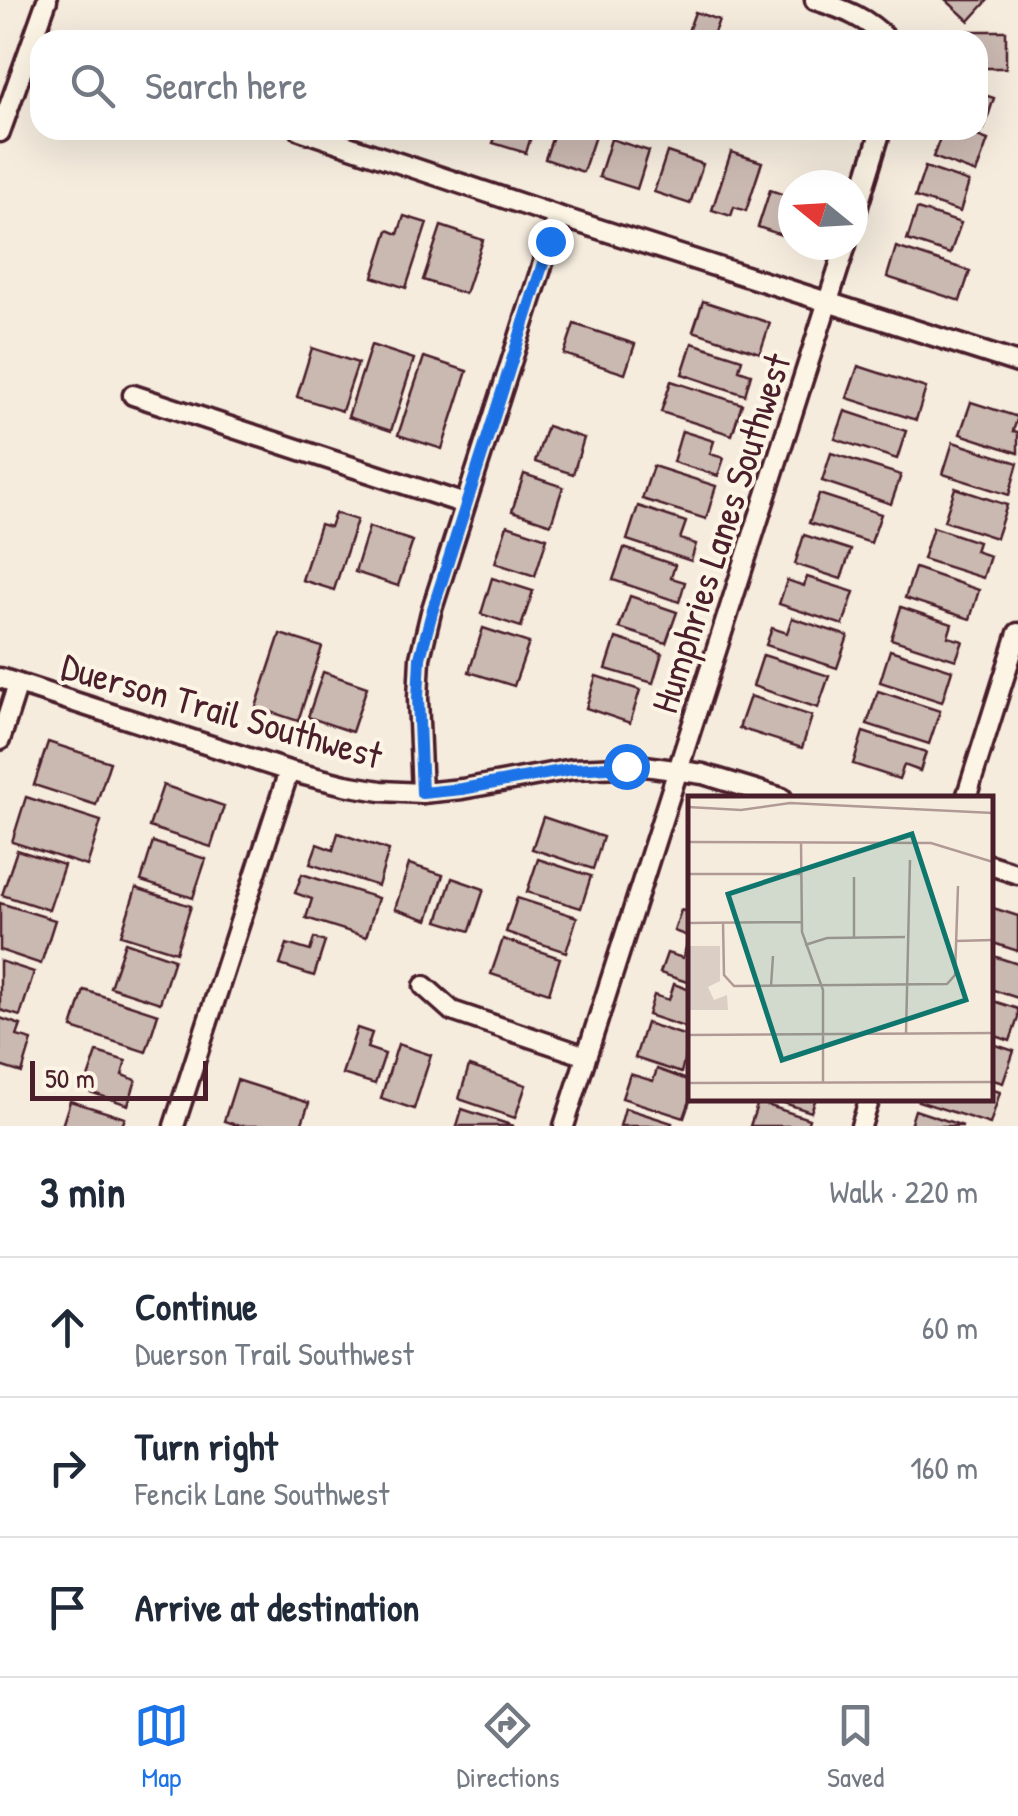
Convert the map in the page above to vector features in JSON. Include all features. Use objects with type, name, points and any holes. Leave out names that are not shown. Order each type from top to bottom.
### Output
[{"type":"street","points":[[36,30],[47,0]]},
{"type":"street","points":[[815,0],[856,14],[879,30]]},
{"type":"street","points":[[0,132],[30,48]]},
{"type":"street","points":[[330,140],[1018,362]]},
{"type":"street","points":[[868,173],[878,140]]},
{"type":"street","points":[[422,793],[420,658],[558,216]]},
{"type":"street","name":"Humphries Lanes Southwest","points":[[564,1126],[841,260]]},
{"type":"street","points":[[133,395],[466,504]]},
{"type":"street","points":[[967,796],[1018,634]]},
{"type":"street","points":[[0,740],[9,681]]},
{"type":"street","name":"Duerson Trail Southwest","points":[[9,681],[289,771],[381,791],[422,793],[572,769],[645,766],[703,774],[775,796]]},
{"type":"street","points":[[174,1126],[289,771]]},
{"type":"street","points":[[993,866],[1018,874]]},
{"type":"street","points":[[424,986],[452,1011],[586,1056]]},
{"type":"street","points":[[861,1126],[869,1101]]},
{"type":"building","points":[[946,0],[988,0],[969,21]]},
{"type":"building","points":[[695,12],[719,20],[715,30],[689,30]]},
{"type":"building","points":[[988,31],[1006,31],[1006,68],[988,68]]},
{"type":"building","points":[[494,140],[530,140],[526,153],[493,143]]},
{"type":"building","points":[[552,140],[594,140],[583,172],[545,159]]},
{"type":"building","points":[[611,140],[649,151],[637,189],[599,177]]},
{"type":"building","points":[[939,140],[988,140],[976,173],[933,157]]},
{"type":"building","points":[[667,152],[703,164],[690,204],[654,192]]},
{"type":"building","points":[[731,152],[762,162],[746,211],[734,207],[731,216],[712,210]]},
{"type":"building","points":[[925,167],[969,182],[960,212],[915,197]]},
{"type":"building","points":[[770,190],[778,193],[778,234],[758,227]]},
{"type":"building","points":[[917,209],[961,223],[950,254],[907,240]]},
{"type":"building","points":[[404,216],[427,223],[406,288],[373,277],[388,230],[398,234]]},
{"type":"building","points":[[441,226],[483,240],[465,294],[423,280]]},
{"type":"building","points":[[896,247],[970,271],[960,301],[887,277]]},
{"type":"building","points":[[703,301],[770,323],[760,353],[693,331]]},
{"type":"building","points":[[574,324],[635,344],[625,374],[564,354]]},
{"type":"building","points":[[692,343],[742,359],[739,370],[751,374],[745,395],[682,374]]},
{"type":"building","points":[[371,345],[414,359],[391,431],[348,417]]},
{"type":"building","points":[[312,348],[358,363],[342,411],[297,397]]},
{"type":"building","points":[[424,357],[467,371],[442,449],[398,435]]},
{"type":"building","points":[[858,366],[926,388],[916,420],[847,398]]},
{"type":"building","points":[[671,381],[742,404],[732,435],[661,412]]},
{"type":"building","points":[[971,402],[1018,417],[1013,431],[1018,432],[1018,453],[960,434]]},
{"type":"building","points":[[845,411],[906,431],[897,459],[835,439]]},
{"type":"building","points":[[547,426],[584,438],[573,474],[535,462]]},
{"type":"building","points":[[682,431],[714,441],[710,454],[724,458],[718,476],[673,462]]},
{"type":"building","points":[[953,442],[1018,463],[1009,495],[943,474]]},
{"type":"building","points":[[831,453],[901,475],[891,504],[822,481]]},
{"type":"building","points":[[653,466],[716,486],[706,519],[642,499]]},
{"type":"building","points":[[524,474],[563,487],[551,524],[512,511]]},
{"type":"building","points":[[955,488],[1007,505],[996,538],[944,521]]},
{"type":"building","points":[[819,494],[881,514],[871,543],[809,523]]},
{"type":"building","points":[[638,506],[686,522],[680,539],[696,544],[691,561],[627,540]]},
{"type":"building","points":[[335,513],[357,520],[334,590],[302,580],[320,524],[330,527]]},
{"type":"building","points":[[507,525],[547,538],[535,576],[495,563]]},
{"type":"building","points":[[369,527],[413,541],[398,586],[355,572]]},
{"type":"building","points":[[933,527],[978,542],[975,551],[990,556],[983,578],[923,559]]},
{"type":"building","points":[[804,535],[851,550],[841,579],[795,564]]},
{"type":"building","points":[[624,548],[675,565],[671,578],[685,582],[679,602],[613,580]]},
{"type":"building","points":[[915,568],[979,590],[970,619],[905,598]]},
{"type":"building","points":[[807,577],[854,592],[843,625],[779,604],[787,580],[804,586]]},
{"type":"building","points":[[492,578],[533,591],[521,627],[481,614]]},
{"type":"building","points":[[630,596],[677,612],[666,643],[619,628]]},
{"type":"building","points":[[901,607],[952,624],[948,637],[963,641],[956,660],[891,639]]},
{"type":"building","points":[[792,618],[848,636],[837,668],[766,645],[772,628],[787,633]]},
{"type":"building","points":[[483,628],[529,643],[514,686],[469,672]]},
{"type":"building","points":[[280,634],[322,647],[298,721],[256,707]]},
{"type":"building","points":[[616,638],[662,653],[653,683],[606,669]]},
{"type":"building","points":[[890,650],[952,670],[942,702],[880,682]]},
{"type":"building","points":[[763,655],[829,676],[818,708],[753,686]]},
{"type":"building","points":[[323,672],[367,687],[352,732],[308,717]]},
{"type":"building","points":[[596,676],[640,690],[630,723],[586,708]]},
{"type":"building","points":[[878,691],[940,711],[929,744],[867,724]]},
{"type":"building","points":[[750,696],[812,716],[802,748],[739,728]]},
{"type":"building","points":[[863,732],[926,752],[920,771],[904,765],[899,779],[853,764]]},
{"type":"building","points":[[48,742],[110,762],[96,805],[34,785]]},
{"type":"building","points":[[163,785],[224,806],[211,847],[149,827]]},
{"type":"building","points":[[26,797],[101,821],[87,866],[12,842]]},
{"type":"building","points":[[543,817],[603,837],[593,869],[532,849]]},
{"type":"building","points":[[338,833],[389,850],[378,886],[310,864],[317,844],[333,850]]},
{"type":"building","points":[[153,842],[206,859],[193,898],[141,881]]},
{"type":"building","points":[[17,850],[64,865],[49,910],[2,895]]},
{"type":"building","points":[[538,859],[591,876],[581,908],[527,892]]},
{"type":"building","points":[[409,864],[443,875],[428,920],[395,909]]},
{"type":"building","points":[[302,874],[378,898],[366,937],[306,918],[312,899],[295,893]]},
{"type":"building","points":[[452,878],[484,889],[470,931],[438,921]]},
{"type":"building","points":[[136,888],[191,906],[176,952],[121,935]]},
{"type":"building","points":[[517,898],[577,917],[566,952],[506,932]]},
{"type":"building","points":[[0,903],[55,920],[41,964],[0,950]]},
{"type":"building","points":[[993,908],[1018,916],[1018,951],[993,943]]},
{"type":"building","points":[[681,910],[688,912],[688,936],[674,931]]},
{"type":"building","points":[[314,938],[325,942],[314,976],[280,965],[287,944],[310,951]]},
{"type":"building","points":[[503,939],[560,958],[549,993],[491,974]]},
{"type":"building","points":[[125,942],[174,959],[160,1003],[110,987]]},
{"type":"building","points":[[687,944],[688,982],[660,973],[667,953],[683,958]]},
{"type":"building","points":[[993,956],[1018,964],[1018,998],[993,990]]},
{"type":"building","points":[[0,961],[34,972],[20,1016],[0,1010]]},
{"type":"building","points":[[674,984],[688,989],[688,1028],[648,1015],[654,995],[669,1000]]},
{"type":"building","points":[[84,990],[158,1014],[146,1052],[72,1028]]},
{"type":"building","points":[[993,1001],[1018,1009],[1010,1041],[993,1035]]},
{"type":"building","points":[[0,1018],[21,1025],[17,1036],[32,1040],[22,1073],[0,1066]]},
{"type":"building","points":[[646,1023],[688,1036],[681,1073],[635,1058]]},
{"type":"building","points":[[357,1028],[372,1033],[367,1048],[385,1054],[375,1084],[342,1074]]},
{"type":"building","points":[[398,1044],[431,1055],[414,1109],[381,1098]]},
{"type":"building","points":[[993,1044],[1014,1051],[1003,1083],[993,1080]]},
{"type":"building","points":[[97,1052],[126,1061],[122,1075],[136,1080],[128,1105],[84,1090]]},
{"type":"building","points":[[469,1066],[526,1085],[515,1118],[459,1099]]},
{"type":"building","points":[[657,1069],[688,1080],[690,1101],[684,1118],[622,1098],[630,1074],[653,1081]]},
{"type":"building","points":[[237,1080],[309,1103],[301,1126],[239,1126],[224,1121]]},
{"type":"building","points":[[993,1090],[1000,1092],[990,1124],[918,1101],[993,1101]]},
{"type":"building","points":[[70,1101],[125,1118],[122,1126],[62,1126]]},
{"type":"building","points":[[778,1101],[815,1101],[811,1112]]},
{"type":"building","points":[[758,1102],[809,1119],[807,1126],[750,1126]]},
{"type":"building","points":[[625,1108],[672,1123],[671,1126],[620,1126]]},
{"type":"building","points":[[462,1109],[514,1126],[457,1126]]},
{"type":"building","points":[[915,1110],[963,1126],[910,1126]]},
{"type":"route","points":[[550,241],[420,658],[422,793],[572,769],[626,766]]}]
